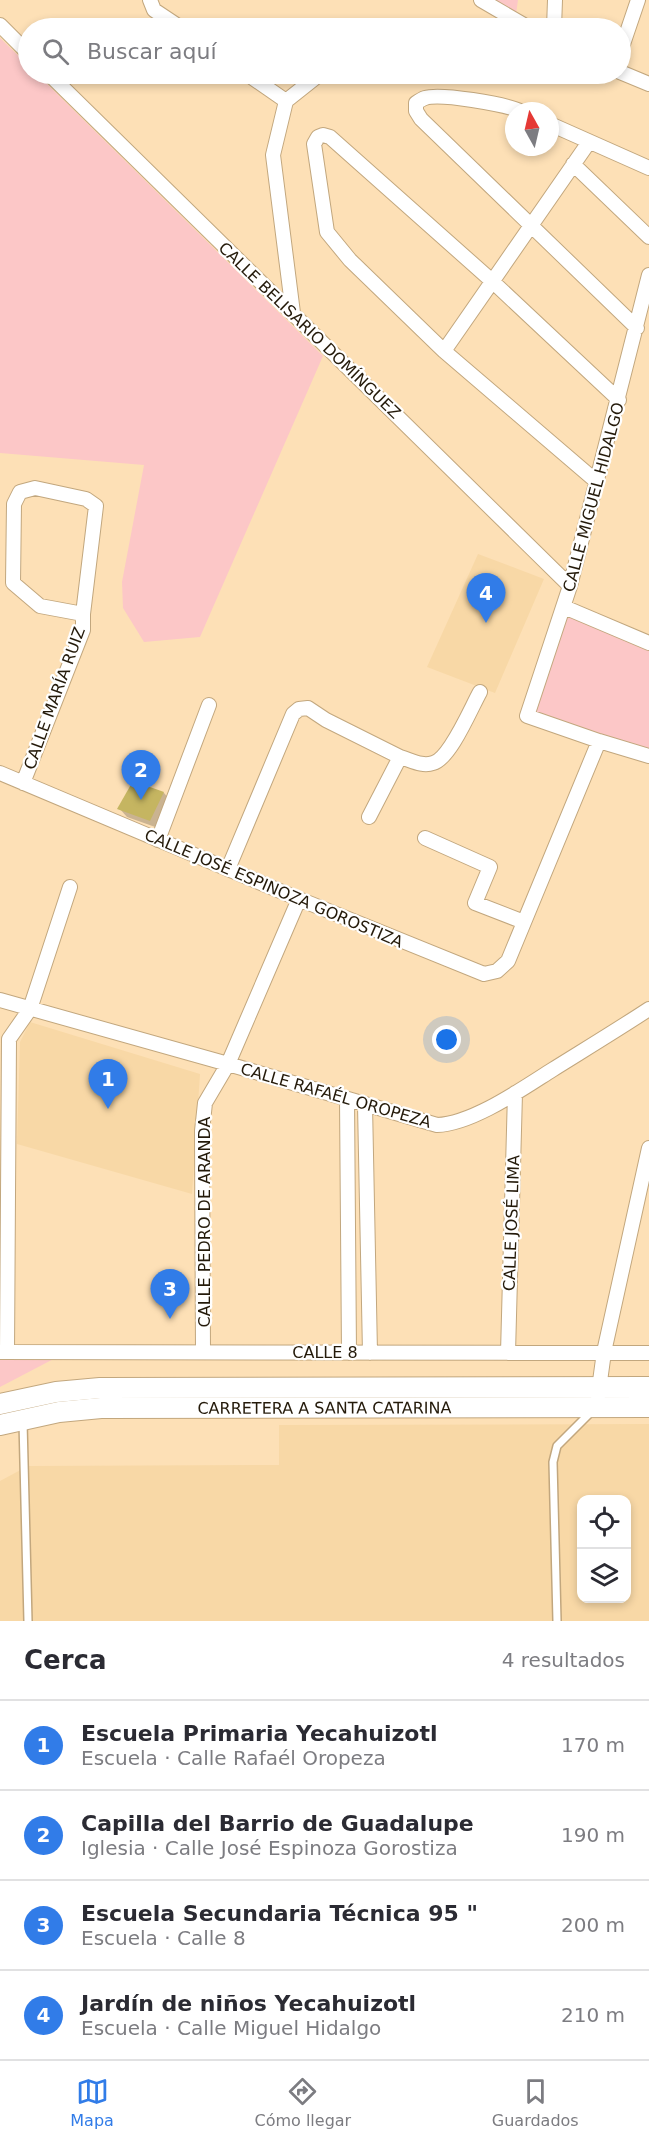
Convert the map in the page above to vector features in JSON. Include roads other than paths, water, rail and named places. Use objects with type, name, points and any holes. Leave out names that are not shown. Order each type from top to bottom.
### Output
[{"type":"main road","name":"CARRETERA A SANTA CATARINA","points":[[0,1404],[56,1392],[100,1388],[649,1387]]},
{"type":"main road","name":"CARRETERA A SANTA CATARINA","points":[[0,1425],[59,1412],[101,1408],[649,1407]]},
{"type":"street","points":[[150,0],[154,10],[166,18]]},
{"type":"street","points":[[481,0],[512,18]]},
{"type":"street","points":[[554,18],[555,0]]},
{"type":"street","points":[[631,22],[638,0]]},
{"type":"street","points":[[0,25],[18,43]]},
{"type":"street","points":[[631,76],[649,84]]},
{"type":"street","name":"CALLE BELISARIO DOMÍNGUEZ","points":[[59,84],[570,586]]},
{"type":"street","points":[[262,84],[286,100]]},
{"type":"street","points":[[293,313],[273,155],[286,100],[307,84]]},
{"type":"street","points":[[505,107],[492,103],[425,98],[416,103],[416,111],[421,119],[637,328]]},
{"type":"street","points":[[559,128],[649,168]]},
{"type":"street","points":[[597,482],[444,351],[350,260],[327,232],[314,144],[318,137],[323,135],[330,137],[492,281],[619,400]]},
{"type":"street","points":[[444,351],[589,142]]},
{"type":"street","points":[[573,164],[649,237]]},
{"type":"street","name":"CALLE MIGUEL HIDALGO","points":[[599,741],[527,716],[570,586],[649,275]]},
{"type":"street","name":"CALLE MARÍA RUIZ","points":[[23,783],[83,630],[96,506],[86,499],[34,488],[20,492],[14,504],[13,584],[40,606],[83,614]]},
{"type":"street","points":[[564,607],[649,643]]},
{"type":"street","points":[[228,869],[293,714],[299,709],[308,708],[326,720],[400,757],[424,765],[436,763],[446,754],[480,692]]},
{"type":"street","points":[[158,840],[209,705]]},
{"type":"street","points":[[599,741],[649,756]]},
{"type":"street","name":"CALLE JOSÉ ESPINOZA GOROSTIZA","points":[[0,773],[298,899],[484,974],[497,970],[508,961],[599,741]]},
{"type":"street","points":[[369,817],[400,757]]},
{"type":"street","points":[[425,838],[490,867],[475,903],[524,922]]},
{"type":"street","points":[[4,1352],[9,1039],[30,1009],[70,887]]},
{"type":"street","name":"CALLE PEDRO DE ARANDA","points":[[203,1352],[202,1131],[205,1103],[228,1064],[298,899]]},
{"type":"street","name":"CALLE RAFAÉL OROPEZA","points":[[0,1000],[437,1125],[451,1125],[514,1093],[649,1009]]},
{"type":"street","name":"CALLE JOSÉ LIMA","points":[[508,1353],[514,1093]]},
{"type":"street","points":[[346,1099],[349,1353]]},
{"type":"street","points":[[365,1105],[370,1353]]},
{"type":"street","points":[[596,1407],[604,1352],[649,1148]]},
{"type":"street","name":"CALLE 8","points":[[4,1352],[649,1353]]},
{"type":"lane","points":[[557,1621],[553,1462],[557,1446],[596,1407]]},
{"type":"lane","points":[[23,1419],[28,1621]]},
{"type":"place","name":"Jardín de niños Yecahuizotl","points":[[486,623]]},
{"type":"place","name":"Capilla del Barrio de Guadalupe","points":[[141,800]]},
{"type":"place","name":"Escuela Primaria Yecahuizotl","points":[[108,1109]]},
{"type":"place","name":"Escuela Secundaria Técnica 95 \"","points":[[170,1319]]}]
